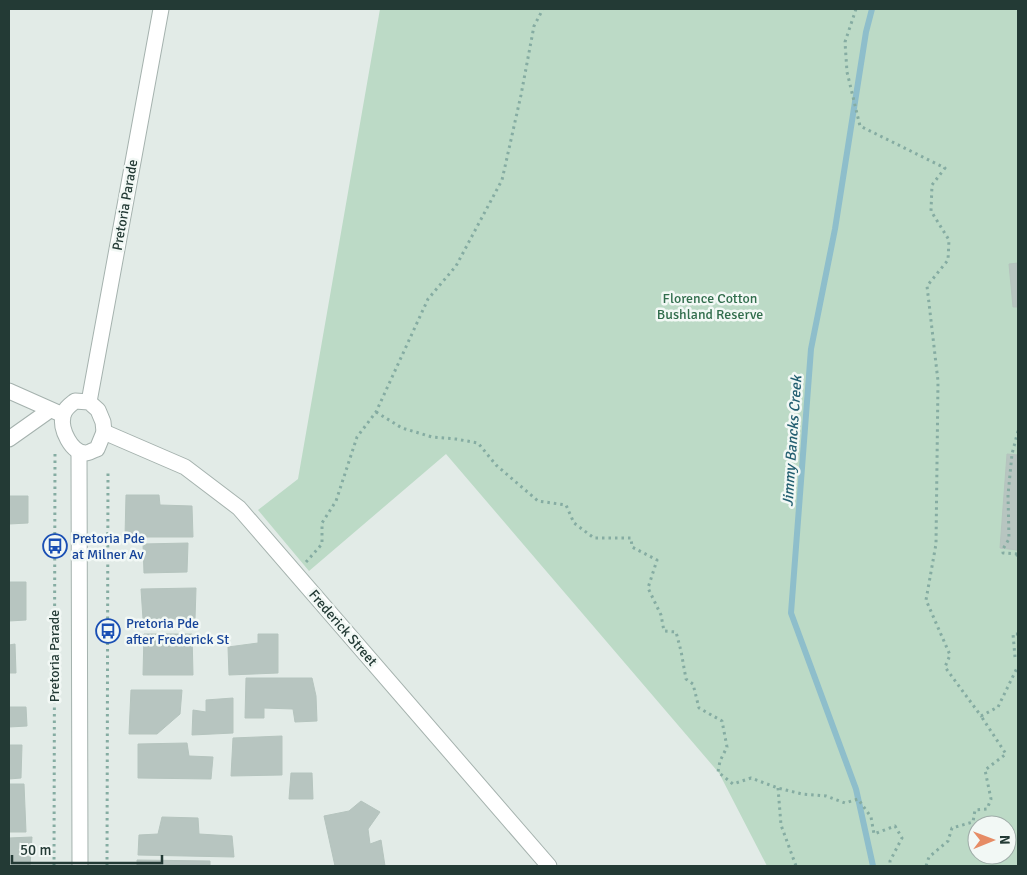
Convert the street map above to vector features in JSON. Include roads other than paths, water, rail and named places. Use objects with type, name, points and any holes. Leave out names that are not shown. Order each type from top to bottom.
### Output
[{"type":"street","name":"Pretoria Parade","points":[[89,402],[161,9]]},
{"type":"street","points":[[9,394],[57,412]]},
{"type":"street","points":[[9,439],[75,401],[89,402],[98,410],[103,422],[104,432],[97,448],[87,453],[79,452],[64,433],[57,412]]},
{"type":"street","name":"Frederick Street","points":[[104,432],[185,467],[239,508],[548,866]]},
{"type":"street","name":"Pretoria Parade","points":[[79,452],[80,866]]},
{"type":"waterway","name":"Jimmy Bancks Creek","points":[[872,9],[866,32],[835,229],[811,349],[791,613],[856,789],[873,866]]},
{"type":"place","name":"Pretoria Pde at Milner Av","points":[[55,546]]},
{"type":"place","name":"Pretoria Pde after Frederick St","points":[[108,631]]},
{"type":"park label","name":"Florence Cotton Bushland Reserve","points":[[710,306]]}]
